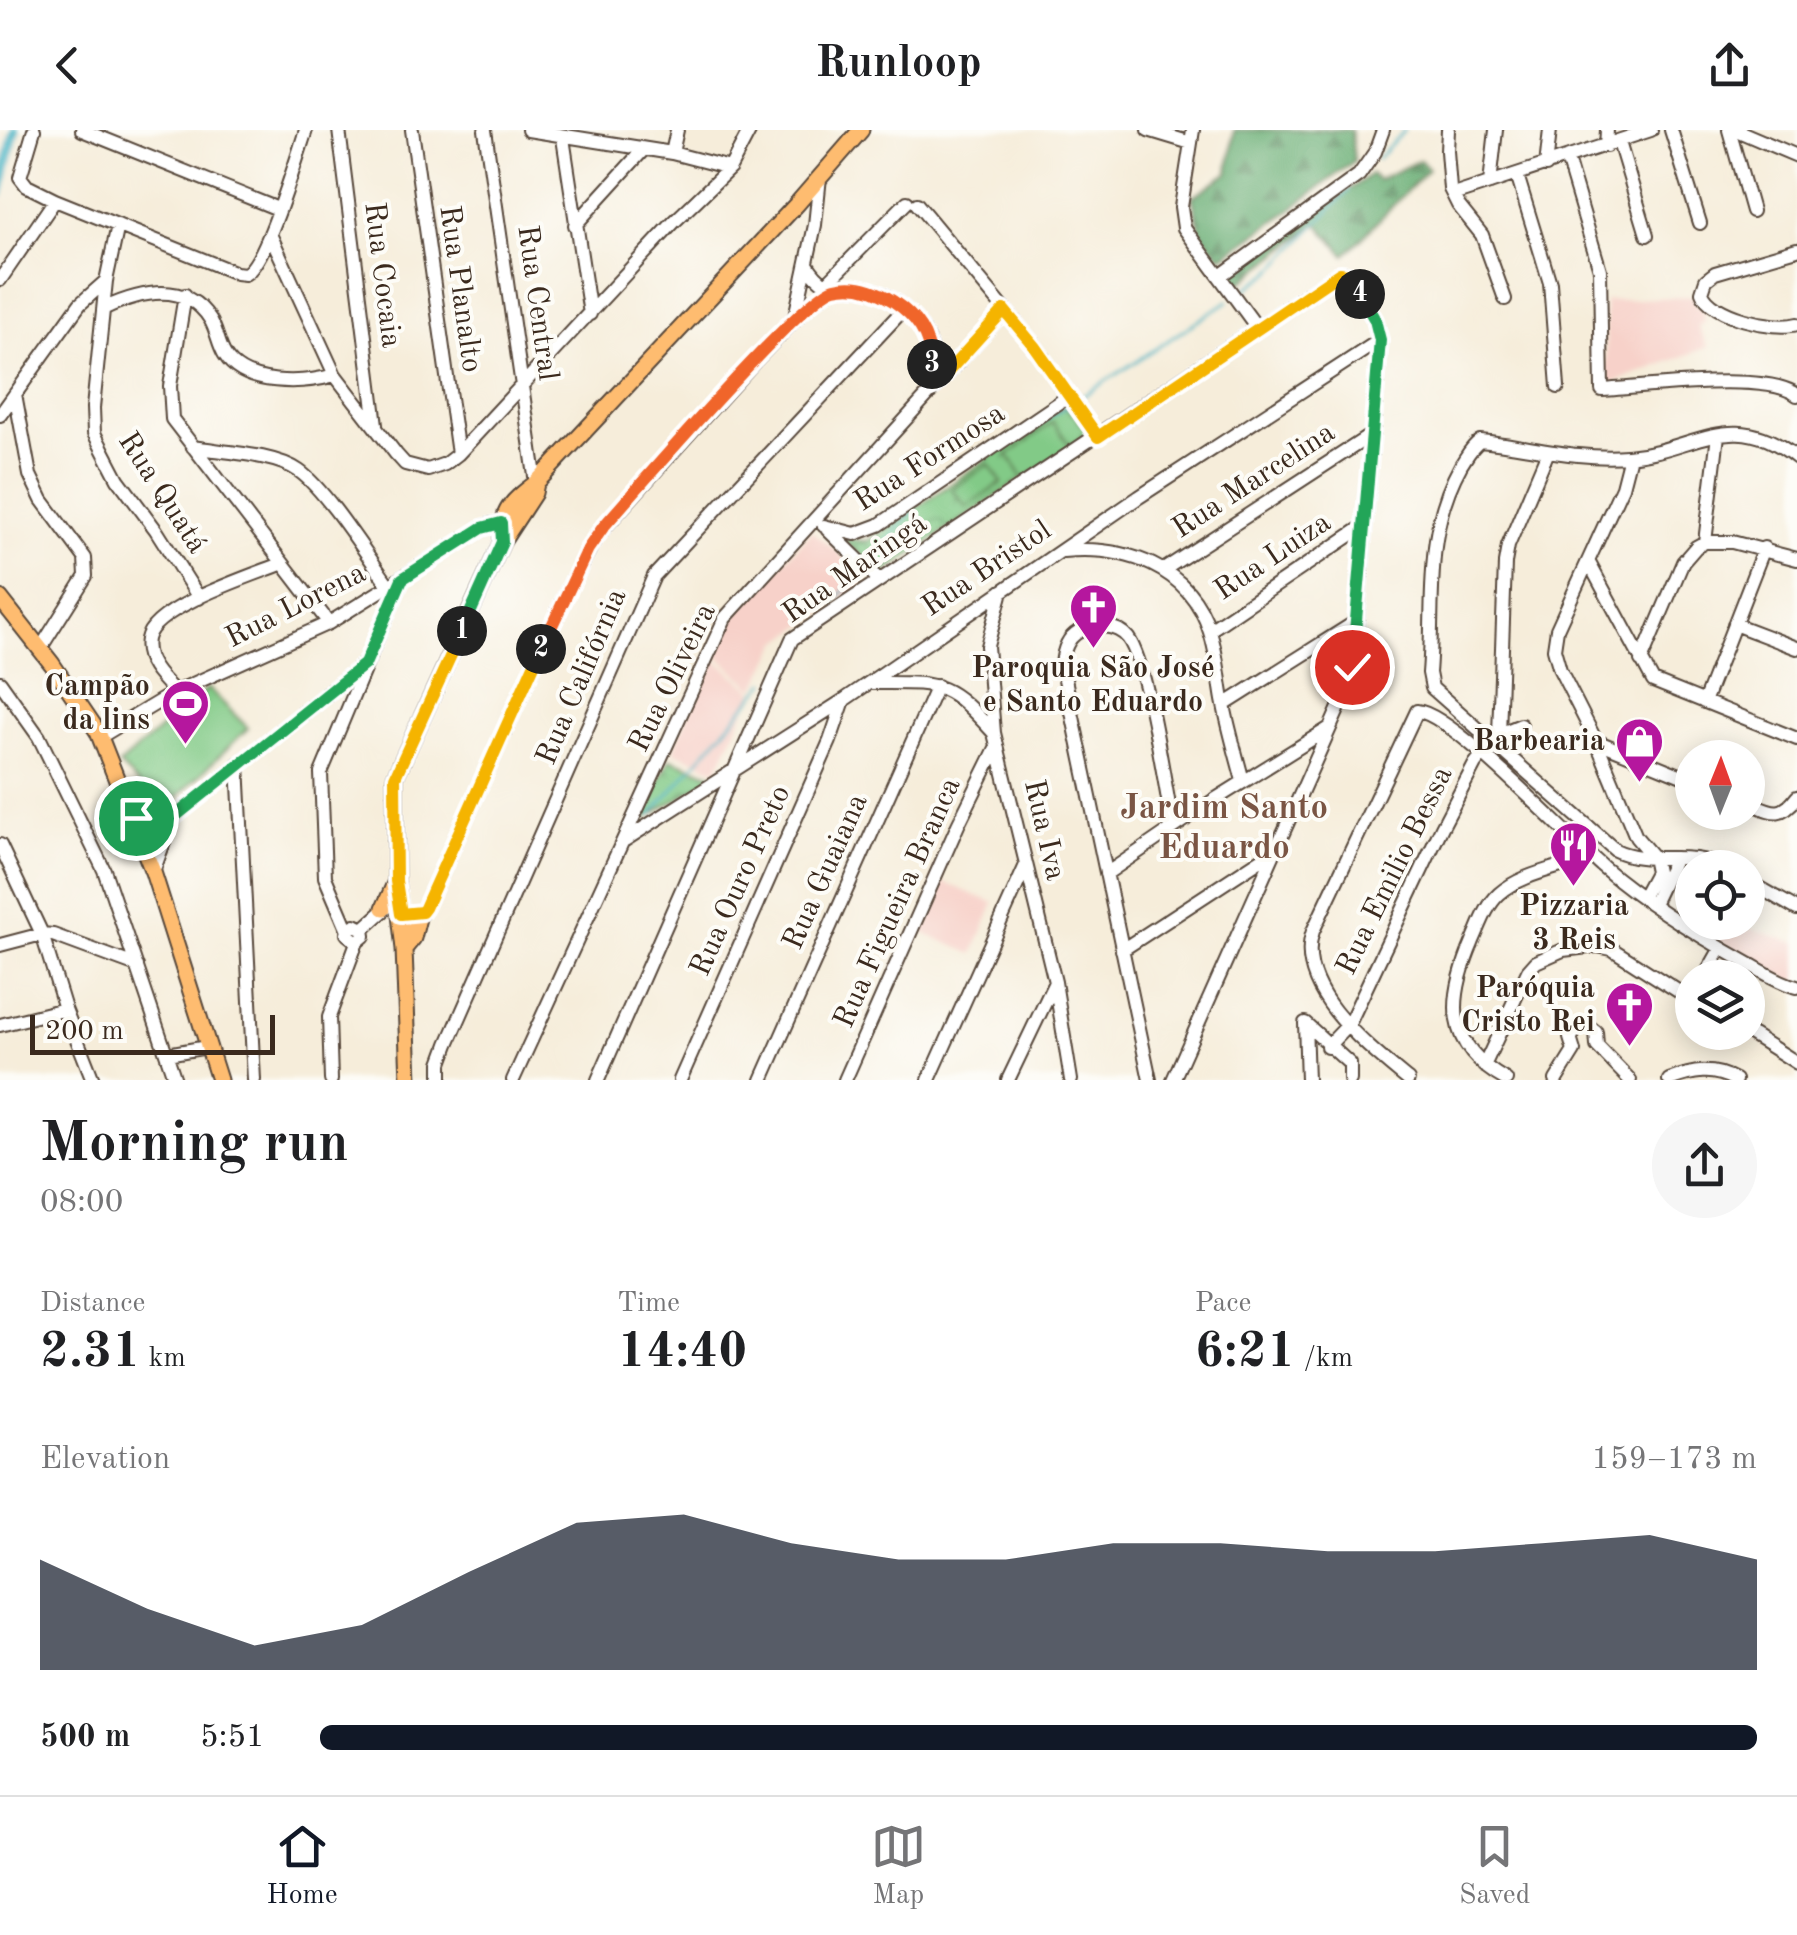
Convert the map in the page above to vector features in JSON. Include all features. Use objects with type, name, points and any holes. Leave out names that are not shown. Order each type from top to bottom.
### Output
[{"type":"main road","points":[[409,1080],[404,949],[396,881],[395,777],[507,524],[534,493],[536,483],[796,206],[861,130]]},
{"type":"main road","points":[[0,598],[100,737],[153,872],[219,1080]]},
{"type":"street","points":[[34,130],[22,181],[55,200],[236,273],[252,271],[270,234],[306,130]]},
{"type":"street","points":[[82,130],[278,209]]},
{"type":"street","name":"Rua Cocaia","points":[[339,130],[376,425]]},
{"type":"street","name":"Rua Planalto","points":[[412,130],[458,454]]},
{"type":"street","name":"Rua Central","points":[[485,130],[536,483]]},
{"type":"street","points":[[528,130],[672,154],[730,168]]},
{"type":"street","points":[[672,154],[676,130]]},
{"type":"street","points":[[270,234],[335,374],[396,454],[418,469],[436,468],[458,454],[674,222],[730,168],[750,130]]},
{"type":"street","points":[[1148,130],[1192,136],[1182,216],[1190,238],[1258,329]]},
{"type":"street","points":[[1220,276],[1359,175],[1375,152],[1383,130]]},
{"type":"street","points":[[1448,130],[1452,195],[1482,234],[1504,300]]},
{"type":"street","points":[[1490,183],[1496,130]]},
{"type":"street","points":[[1546,166],[1550,130]]},
{"type":"street","points":[[1607,130],[1647,235]]},
{"type":"street","points":[[1452,195],[1651,130]]},
{"type":"street","points":[[1671,130],[1700,223]]},
{"type":"street","points":[[1732,130],[1794,155],[1797,172]]},
{"type":"street","points":[[1732,130],[1752,211]]},
{"type":"street","points":[[575,136],[575,225],[590,314]]},
{"type":"street","points":[[575,225],[644,149]]},
{"type":"street","points":[[1567,159],[1600,270],[1602,390],[1736,382],[1794,386]]},
{"type":"street","points":[[1516,175],[1550,284],[1558,387]]},
{"type":"street","points":[[794,321],[815,225],[820,177]]},
{"type":"street","points":[[0,280],[55,200]]},
{"type":"street","points":[[330,1080],[329,1017],[356,934],[401,913],[588,549],[630,498],[794,321],[912,203],[1034,346],[1098,437]]},
{"type":"street","points":[[796,206],[811,215],[815,225]]},
{"type":"street","name":"Rua Quatá","points":[[118,225],[106,280],[94,433],[118,480],[156,530],[199,598],[155,622],[147,635],[150,661],[156,673],[176,692]]},
{"type":"street","points":[[1797,248],[1715,274],[1706,280],[1702,292],[1712,305],[1769,326],[1797,324]]},
{"type":"street","points":[[806,264],[830,286],[880,292],[904,308],[926,336],[934,387]]},
{"type":"street","name":"Rua Maringá","points":[[598,1080],[792,639],[1338,274],[1345,273],[1375,320],[1380,340]]},
{"type":"street","points":[[0,415],[80,304],[106,280]]},
{"type":"street","points":[[104,308],[156,292],[185,296],[202,307],[226,356],[252,375],[308,380],[335,374]]},
{"type":"street","points":[[185,296],[170,386],[172,419],[330,623]]},
{"type":"street","name":"Rua Califórnia","points":[[440,1080],[448,1044],[650,584],[904,308]]},
{"type":"street","name":"Rua Oliveira","points":[[513,1080],[725,618],[820,521],[1004,310]]},
{"type":"street","points":[[1173,1080],[1352,667],[1380,340]]},
{"type":"street","name":"Rua Bristol","points":[[623,842],[844,700],[1058,551],[1380,340]]},
{"type":"street","points":[[15,394],[30,475],[87,567],[83,582],[40,649]]},
{"type":"street","name":"Rua Formosa","points":[[820,521],[855,534],[879,524],[1069,396]]},
{"type":"street","points":[[1675,858],[1628,855],[1614,850],[1496,738],[1432,688],[1429,673],[1436,526],[1459,469],[1473,445],[1480,441],[1547,454],[1630,456],[1718,434],[1748,432],[1781,444],[1797,458]]},
{"type":"street","points":[[1705,542],[1718,434]]},
{"type":"street","name":"Rua Marcelina","points":[[1165,570],[1371,435]]},
{"type":"street","points":[[1781,444],[1797,440]]},
{"type":"street","points":[[193,448],[257,458],[299,471],[315,486],[390,586],[386,618],[324,760],[319,790],[324,877],[356,934]]},
{"type":"street","points":[[1496,738],[1506,553],[1547,454]]},
{"type":"street","points":[[1630,456],[1622,488],[1557,628],[1554,649],[1636,837],[1653,857],[1656,872],[1648,900]]},
{"type":"street","points":[[820,521],[879,580]]},
{"type":"street","name":"Rua Lorena","points":[[100,737],[176,692],[330,623],[482,528],[507,524]]},
{"type":"street","name":"Rua Luiza","points":[[1210,630],[1364,526]]},
{"type":"street","points":[[1641,661],[1686,555],[1705,542],[1764,548],[1797,558]]},
{"type":"street","points":[[1058,551],[1099,548],[1122,552],[1165,570],[1184,587],[1210,630],[1243,782]]},
{"type":"street","points":[[1704,702],[1764,548]]},
{"type":"street","points":[[1588,561],[1656,684],[1797,740]]},
{"type":"street","points":[[199,598],[281,564]]},
{"type":"street","points":[[386,618],[390,586]]},
{"type":"street","name":"Rua Iva","points":[[1002,590],[987,646],[996,739],[1054,982],[1071,1080]]},
{"type":"street","points":[[1224,705],[1357,620]]},
{"type":"street","points":[[1734,624],[1797,648]]},
{"type":"street","points":[[1150,1080],[1062,665],[1072,634],[1086,628],[1120,630],[1138,658],[1173,828]]},
{"type":"street","points":[[128,811],[152,824],[173,818],[365,664]]},
{"type":"street","points":[[866,683],[937,686],[962,697],[996,739]]},
{"type":"street","name":"Rua Guaiana","points":[[762,1080],[937,686]]},
{"type":"street","points":[[3,692],[26,714],[104,870],[175,1080]]},
{"type":"street","name":"Rua Ouro Preto","points":[[680,1080],[844,700]]},
{"type":"street","points":[[1401,1078],[1318,988],[1309,965],[1309,942],[1417,711],[1436,718],[1481,754],[1592,856],[1648,900],[1722,948],[1797,987]]},
{"type":"street","points":[[1496,738],[1521,725]]},
{"type":"street","points":[[1106,874],[1328,729]]},
{"type":"street","name":"Rua Emilio Bessa","points":[[1327,1047],[1349,1024],[1442,827],[1481,754],[1496,738]]},
{"type":"street","name":"Rua Figueira Branca","points":[[846,1080],[996,739]]},
{"type":"street","points":[[1596,741],[1675,773]]},
{"type":"street","points":[[238,764],[254,1080]]},
{"type":"street","points":[[1765,809],[1776,813],[1788,809],[1797,796]]},
{"type":"street","points":[[153,872],[173,818]]},
{"type":"street","points":[[0,845],[42,934],[93,1080]]},
{"type":"street","points":[[1122,950],[1275,850]]},
{"type":"street","points":[[1506,1080],[1484,1066],[1462,1039],[1455,1012],[1462,968],[1491,902],[1517,882],[1592,856]]},
{"type":"street","points":[[1648,900],[1675,858]]},
{"type":"street","points":[[929,1080],[1026,865]]},
{"type":"street","points":[[1765,891],[1797,909]]},
{"type":"street","points":[[0,945],[42,934],[70,940],[137,966]]},
{"type":"street","points":[[1484,1066],[1528,971],[1551,953],[1597,946],[1612,949],[1675,988]]},
{"type":"street","points":[[1715,960],[1722,948]]},
{"type":"street","points":[[1008,1080],[1054,982]]},
{"type":"street","points":[[0,1025],[65,1008]]},
{"type":"street","points":[[1307,1080],[1305,1023],[1350,1064],[1350,1080]]},
{"type":"street","points":[[1556,1080],[1574,1050],[1570,1038],[1574,1029],[1583,1026],[1596,1032],[1596,1046],[1630,1080]]},
{"type":"street","points":[[1765,1042],[1797,1062]]},
{"type":"street","points":[[1574,1050],[1586,1054],[1596,1046]]},
{"type":"street","points":[[167,1054],[206,1047]]},
{"type":"street","points":[[1669,1080],[1702,1070],[1735,1080]]},
{"type":"shaded area","points":[[1693,296],[1697,308],[1701,306],[1705,322],[1698,326],[1708,347],[1607,385],[1605,301]]},
{"type":"shaded area","points":[[812,531],[867,577],[857,589],[779,642],[755,689],[716,655],[729,622]]},
{"type":"shaded area","points":[[713,658],[754,691],[717,770],[673,751]]},
{"type":"shaded area","points":[[941,881],[994,903],[973,954],[919,931]]},
{"type":"shaded area","points":[[1765,933],[1797,943],[1797,983],[1765,969],[1765,960],[1751,960],[1719,940],[1765,940]]},
{"type":"green space","points":[[1234,130],[1351,130],[1354,161],[1222,257],[1201,233],[1192,197],[1228,173]]},
{"type":"green space","points":[[1420,160],[1428,169],[1345,255],[1317,223],[1238,285],[1231,275],[1371,174],[1378,180]]},
{"type":"green space","points":[[1066,404],[1089,433],[884,573],[841,539],[868,541]]},
{"type":"green space","points":[[1053,422],[1071,447],[1024,479],[1008,455]]},
{"type":"green space","points":[[989,464],[1002,483],[966,507],[952,489]]},
{"type":"green space","name":"Campão da lins","points":[[208,688],[248,728],[164,810],[119,765]]},
{"type":"green space","points":[[670,759],[716,776],[641,821],[643,814]]},
{"type":"waterway","points":[[0,194],[15,130]]},
{"type":"waterway","points":[[1378,159],[1405,130]]},
{"type":"waterway","points":[[1239,294],[1270,273],[1349,190]]},
{"type":"waterway","points":[[1080,398],[1228,301]]},
{"type":"waterway","points":[[1029,430],[1069,405]]},
{"type":"waterway","points":[[869,562],[916,508]]},
{"type":"waterway","points":[[833,604],[860,572]]},
{"type":"waterway","points":[[650,816],[766,682]]},
{"type":"place","name":"Paroquia São José e Santo Eduardo","points":[[1093,650]]},
{"type":"place","name":"Campão da lins","points":[[185,746]]},
{"type":"place","name":"Barbearia","points":[[1640,784]]},
{"type":"place","name":"Pizzaria 3 Reis","points":[[1574,888]]},
{"type":"place","name":"Paróquia Cristo Rei","points":[[1630,1048]]},
{"type":"district","name":"Jardim Santo Eduardo","points":[[1224,828]]},
{"type":"route","points":[[136,818],[152,824],[173,818],[365,664],[402,579],[443,550],[482,528],[501,523],[502,542],[395,777],[400,912],[422,912],[588,549],[604,526],[754,362],[810,304],[833,288],[866,288],[904,308],[926,336],[934,387],[1004,310],[1098,437],[1338,274],[1348,274],[1375,320],[1380,340],[1352,667]]}]
